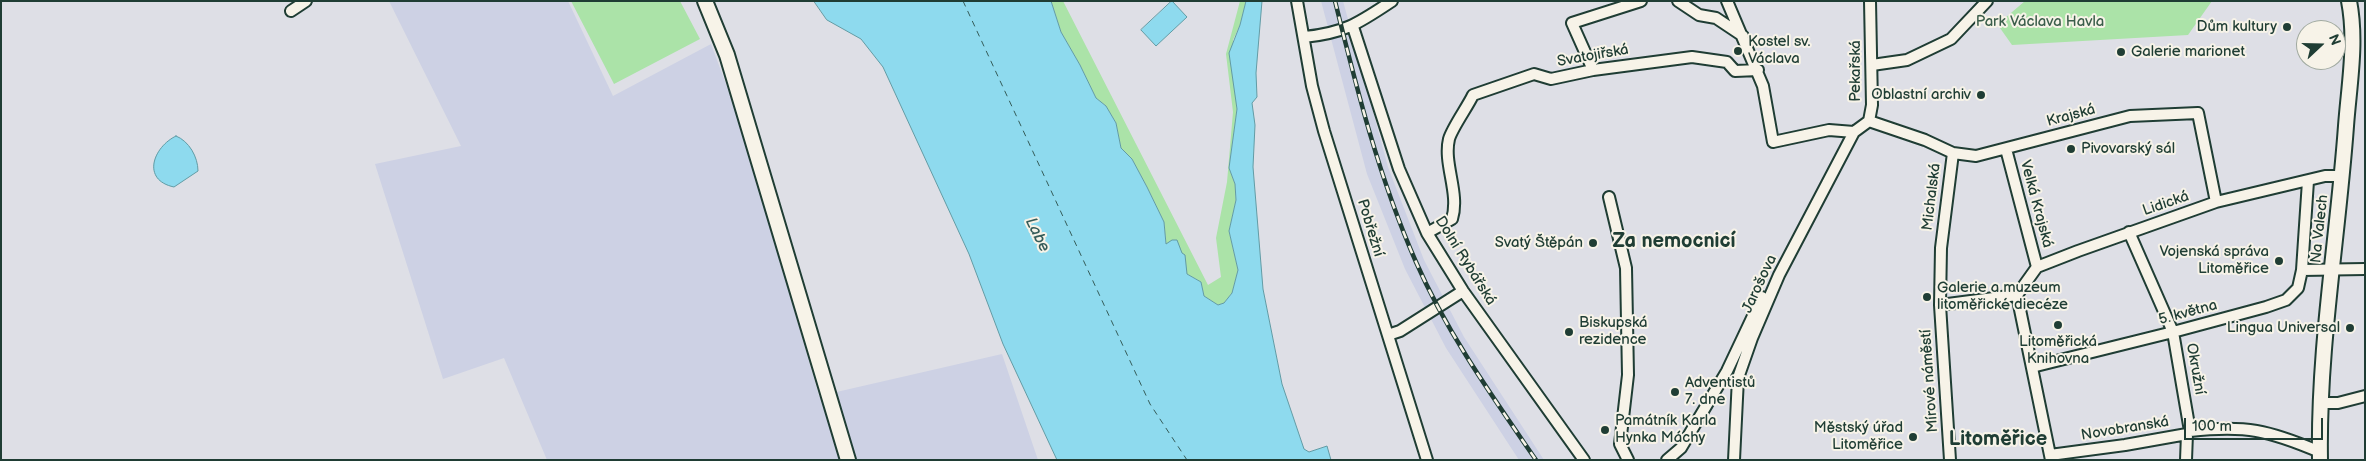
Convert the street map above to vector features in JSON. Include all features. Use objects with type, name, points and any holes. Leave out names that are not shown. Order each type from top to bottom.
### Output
[{"type":"main road","points":[[706,1],[727,55],[848,460]]},
{"type":"main road","points":[[2341,1],[2353,24]]},
{"type":"main road","name":"Na Valech","points":[[2320,456],[2332,270],[2342,176],[2353,24],[2349,1]]},
{"type":"main road","points":[[2353,24],[2355,1]]},
{"type":"street","points":[[290,11],[306,1]]},
{"type":"street","name":"Pobřežní","points":[[1297,1],[1312,86],[1324,131],[1427,460]]},
{"type":"street","points":[[1304,37],[1330,35],[1353,27],[1392,1]]},
{"type":"street","points":[[1593,70],[1572,23],[1641,1]]},
{"type":"street","points":[[1678,1],[1699,16],[1716,18],[1744,36]]},
{"type":"street","points":[[1727,1],[1758,70],[1763,86],[1773,142],[1830,130],[1854,132]]},
{"type":"street","points":[[1872,64],[1907,60],[1951,39],[1987,1]]},
{"type":"street","name":"Pekařská","points":[[1854,132],[1869,121],[1872,105],[1869,4]]},
{"type":"street","name":"Dolní Rybářská","points":[[1353,27],[1399,169],[1427,233],[1463,290],[1584,460]]},
{"type":"street","name":"Svatojiřská","points":[[1427,233],[1452,219],[1456,207],[1450,172],[1449,139],[1473,95],[1534,74],[1551,79],[1593,70],[1692,57],[1727,62],[1735,71],[1758,70]]},
{"type":"street","name":"Krajská","points":[[1953,153],[1976,156],[2130,116],[2198,113],[2216,202]]},
{"type":"street","name":"Michalská","points":[[1869,121],[1925,140],[1953,153],[1941,248],[1940,305]]},
{"type":"street","name":"Jarošova","points":[[1734,460],[1738,378],[1752,338],[1779,275],[1854,132]]},
{"type":"street","name":"Velká Krajská","points":[[2006,149],[2037,267]]},
{"type":"street","name":"Lidická","points":[[2037,267],[2216,202],[2325,176],[2342,176]]},
{"type":"street","name":"5. května","points":[[2032,367],[2173,332],[2286,300],[2298,288],[2302,270],[2308,181]]},
{"type":"street","points":[[1609,197],[1626,268],[1628,375],[1620,444],[1628,460]]},
{"type":"street","name":"Okružní","points":[[2129,232],[2173,332],[2182,378],[2189,432],[2186,460]]},
{"type":"street","points":[[2037,267],[2017,296],[2051,458]]},
{"type":"street","points":[[2302,270],[2365,269]]},
{"type":"street","points":[[1667,460],[1681,448],[1727,371],[1767,288],[1779,275]]},
{"type":"street","points":[[1388,335],[1400,331],[1463,290]]},
{"type":"street","points":[[1940,305],[2017,296]]},
{"type":"street","name":"Mírové náměstí","points":[[1940,305],[1950,460]]},
{"type":"street","points":[[2322,403],[2338,403],[2365,396]]},
{"type":"street","name":"Novobranská","points":[[2051,458],[2125,446],[2189,432],[2242,427],[2280,435],[2320,456]]},
{"type":"shaded area","points":[[389,1],[568,1],[613,96],[711,44],[739,119],[819,396],[1002,354],[1038,460],[547,460],[504,358],[443,379],[375,164],[461,146]]},
{"type":"shaded area","points":[[1321,1],[1343,1],[1388,167],[1424,260],[1464,337],[1544,460],[1519,460],[1446,348],[1405,269],[1367,174]]},
{"type":"green space","points":[[571,1],[680,1],[700,39],[614,84]]},
{"type":"green space","points":[[1051,1],[1063,1],[1208,285],[1221,277],[1216,238],[1227,182],[1233,112],[1226,54],[1240,1],[1246,1],[1240,25],[1233,40],[1237,109],[1229,168],[1235,184],[1236,200],[1229,231],[1238,270],[1232,293],[1224,303],[1218,305],[1204,296],[1201,282],[1187,274],[1182,253],[1166,244],[1164,222],[1132,159],[1121,148],[1116,123],[1106,106],[1096,98],[1061,32]]},
{"type":"green space","name":"Park Václava Havla","points":[[2025,1],[2212,1],[2188,35],[2012,45],[2000,28],[2005,18]]},
{"type":"water","name":"Labe","points":[[814,1],[1051,1],[1061,32],[1096,98],[1106,106],[1116,123],[1121,148],[1132,159],[1164,222],[1166,244],[1172,240],[1177,240],[1182,253],[1185,255],[1187,274],[1201,282],[1204,296],[1218,305],[1224,303],[1232,293],[1238,270],[1229,231],[1236,200],[1235,184],[1229,168],[1237,109],[1229,53],[1240,25],[1246,1],[1262,1],[1256,73],[1257,97],[1252,103],[1255,125],[1253,167],[1263,289],[1282,384],[1304,449],[1309,452],[1327,446],[1331,460],[1057,460],[1003,344],[969,254],[883,67],[861,39],[827,20]]},
{"type":"water","points":[[1172,1],[1187,17],[1156,46],[1141,30]]},
{"type":"water","points":[[176,136],[181,138],[192,150],[198,171],[174,187],[157,178],[154,171],[154,163],[161,148]]},
{"type":"ferry route","points":[[963,1],[1150,404],[1187,460]]},
{"type":"railway","points":[[1335,1],[1380,166],[1416,262],[1456,339],[1536,460]]},
{"type":"place","name":"Dům kultury","points":[[2287,27]]},
{"type":"place","name":"Kostel sv. Václava","points":[[1738,51]]},
{"type":"place","name":"Galerie marionet","points":[[2121,52]]},
{"type":"place","name":"Oblastní archiv","points":[[1981,95]]},
{"type":"place","name":"Pivovarský sál","points":[[2071,149]]},
{"type":"place","name":"Svatý Štěpán","points":[[1593,243]]},
{"type":"place","name":"Vojenská správa Litoměřice","points":[[2279,261]]},
{"type":"place","name":"Galerie a muzeum litoměřické diecéze","points":[[1927,297]]},
{"type":"place","name":"Litoměřická Knihovna","points":[[2058,325]]},
{"type":"place","name":"Lingua Universal","points":[[2350,328]]},
{"type":"place","name":"Biskupská rezidence","points":[[1569,332]]},
{"type":"place","name":"Adventistů 7. dne","points":[[1675,392]]},
{"type":"place","name":"Památník Karla Hynka Máchy","points":[[1605,430]]},
{"type":"place","name":"Městský úřad Litoměřice","points":[[1913,437]]},
{"type":"district","name":"Za nemocnicí","points":[[1674,242]]},
{"type":"district","name":"Litoměřice","points":[[1998,440]]}]
